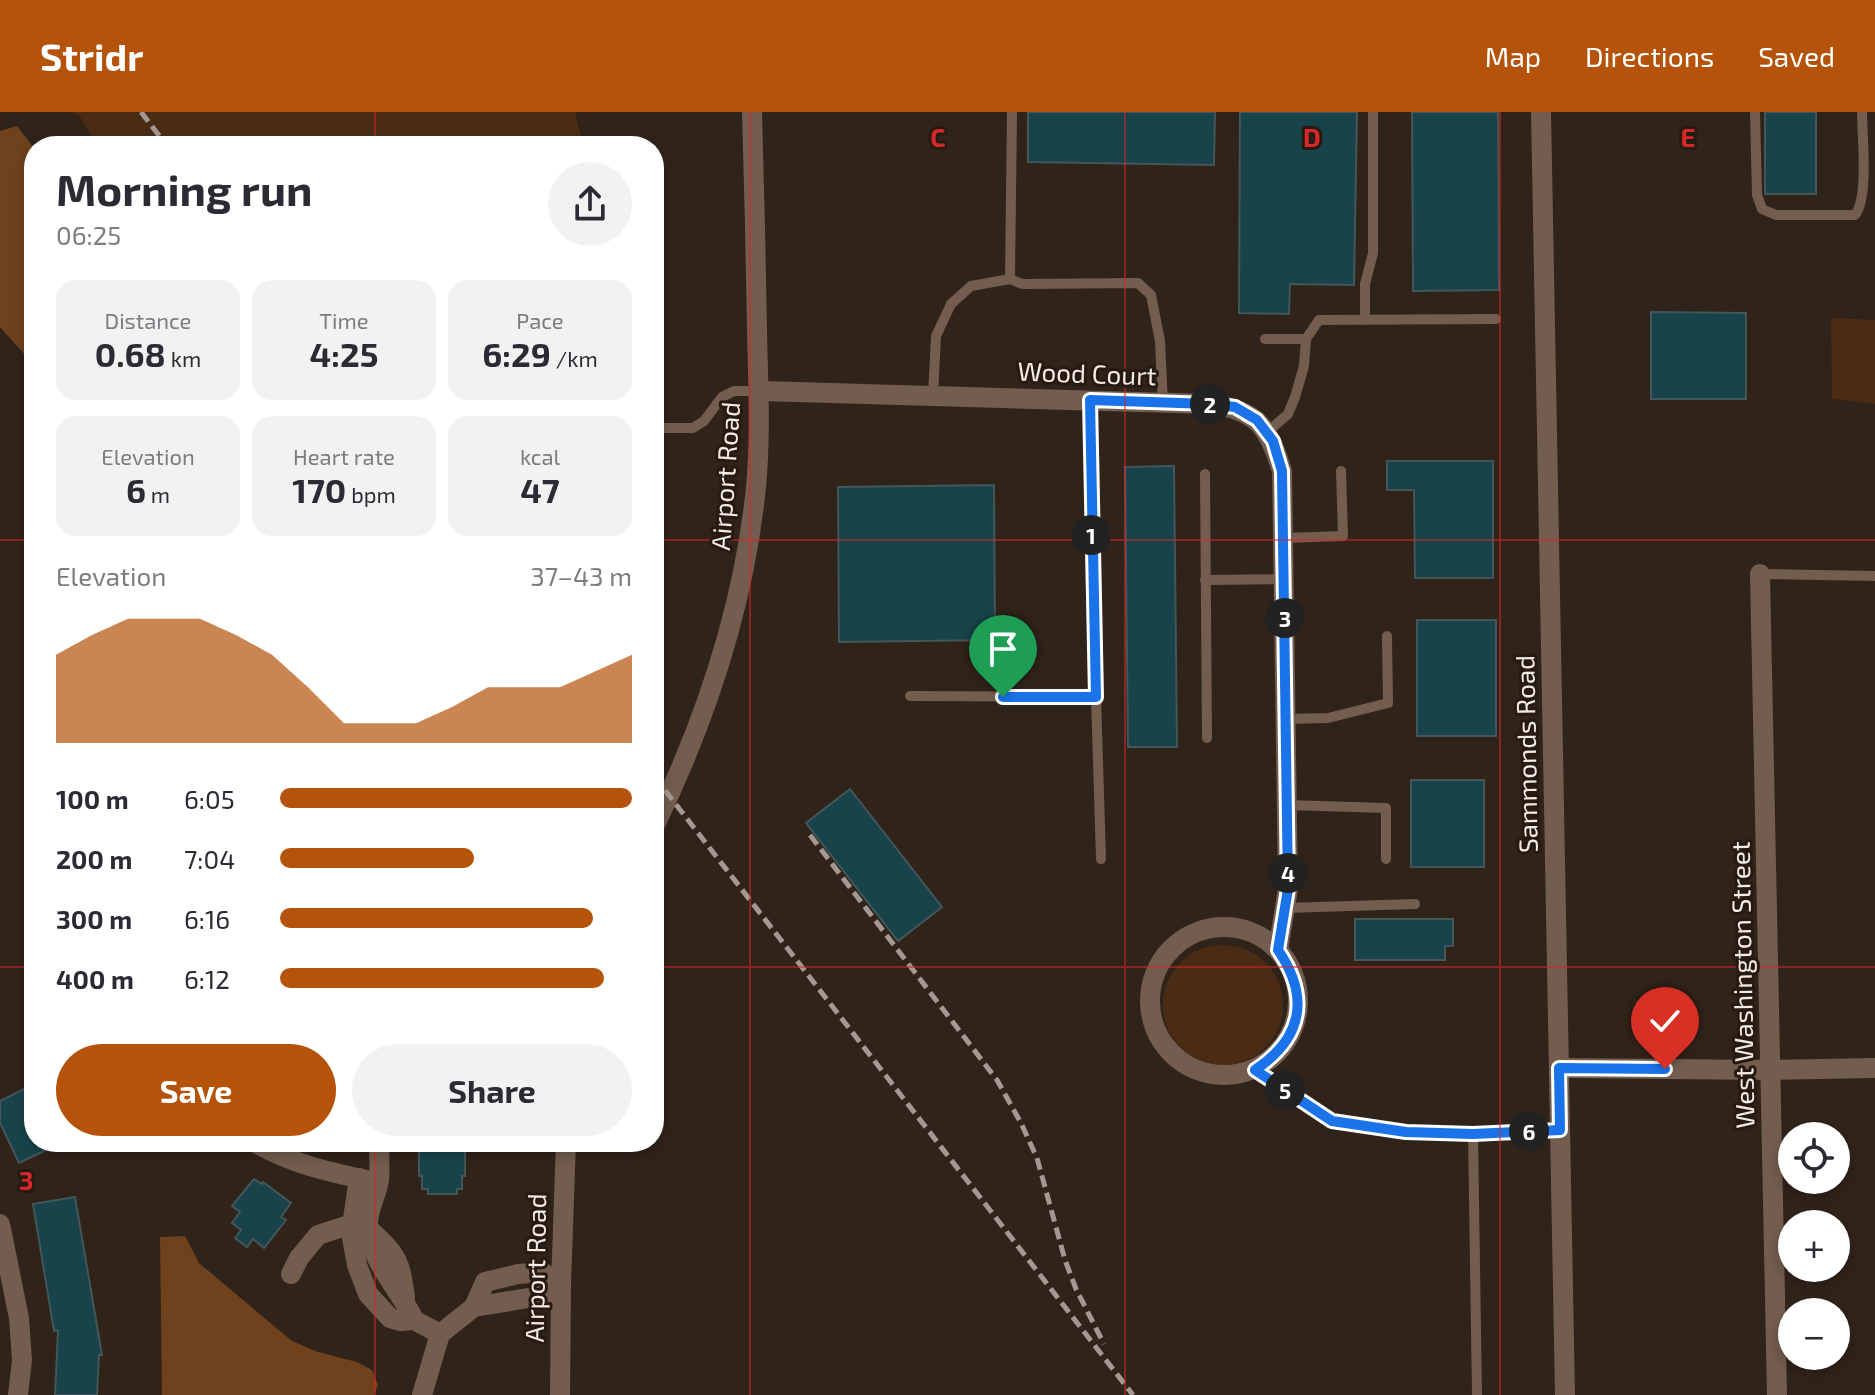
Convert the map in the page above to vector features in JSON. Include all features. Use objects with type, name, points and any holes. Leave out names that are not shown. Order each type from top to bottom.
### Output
[{"type":"street","name":"Airport Road","points":[[664,806],[721,664],[743,582],[756,486],[759,391],[752,112]]},
{"type":"street","name":"Sammonds Road","points":[[1541,112],[1565,1395]]},
{"type":"street","name":"Wood Court","points":[[759,391],[1235,407],[1257,420],[1273,441],[1282,471],[1288,889],[1278,950]]},
{"type":"street","name":"West Washington Street","points":[[1760,574],[1777,1395]]},
{"type":"street","points":[[1235,927],[1258,935],[1278,950],[1292,969],[1298,992],[1298,1016],[1289,1038],[1275,1056],[1255,1070],[1231,1076],[1206,1074],[1183,1064],[1165,1047],[1153,1024],[1150,999],[1154,975],[1167,953],[1186,937],[1209,928],[1235,927]]},
{"type":"street","points":[[1559,1068],[1875,1068]]},
{"type":"street","points":[[271,1152],[315,1169],[369,1180]]},
{"type":"street","points":[[376,1152],[369,1180],[370,1211],[357,1227],[345,1258],[359,1303],[372,1316],[407,1314]]},
{"type":"street","name":"Airport Road","points":[[560,1395],[566,1152]]},
{"type":"street","points":[[0,1224],[19,1318],[22,1360],[18,1395]]},
{"type":"street","points":[[291,1274],[299,1258],[318,1235],[357,1227]]},
{"type":"street","points":[[357,1227],[383,1267],[407,1314],[440,1334]]},
{"type":"street","points":[[422,1395],[440,1334],[474,1307],[485,1282],[542,1272],[561,1285]]},
{"type":"lane","points":[[1010,279],[1012,112]]},
{"type":"lane","points":[[1365,320],[1365,284],[1373,253],[1373,112]]},
{"type":"lane","points":[[1755,112],[1757,195],[1762,209],[1776,215],[1855,215],[1861,208],[1862,112]]},
{"type":"lane","points":[[933,396],[936,336],[951,304],[971,286],[1010,279],[1022,284],[1138,283],[1151,295],[1160,341],[1163,403]]},
{"type":"lane","points":[[1266,433],[1288,414],[1304,366],[1306,339],[1319,320],[1496,319]]},
{"type":"lane","points":[[1265,339],[1306,339]]},
{"type":"lane","points":[[664,428],[693,428],[704,421],[722,397],[734,391],[759,391]]},
{"type":"lane","points":[[1090,400],[1101,859]]},
{"type":"lane","points":[[1283,538],[1343,536],[1341,471]]},
{"type":"lane","points":[[1205,474],[1207,738]]},
{"type":"lane","points":[[1760,574],[1875,576]]},
{"type":"lane","points":[[1205,580],[1284,579]]},
{"type":"lane","points":[[1287,719],[1328,718],[1388,703],[1387,636]]},
{"type":"lane","points":[[910,696],[1096,697]]},
{"type":"lane","points":[[1287,805],[1386,808],[1386,859]]},
{"type":"lane","points":[[1285,908],[1415,904]]},
{"type":"lane","points":[[1255,1070],[1332,1121],[1406,1132],[1473,1134],[1560,1130]]},
{"type":"lane","points":[[1473,1134],[1477,1395]]},
{"type":"shaded area","points":[[69,112],[575,112],[581,136],[91,136],[79,115]]},
{"type":"shaded area","points":[[17,126],[25,136],[24,354],[0,327],[0,131]]},
{"type":"shaded area","points":[[1831,318],[1875,320],[1875,404],[1832,399]]},
{"type":"shaded area","points":[[1223,945],[1246,949],[1266,962],[1279,982],[1283,1005],[1279,1028],[1266,1048],[1246,1061],[1223,1065],[1200,1061],[1180,1048],[1167,1028],[1163,1005],[1167,982],[1180,962],[1200,949]]},
{"type":"shaded area","points":[[185,1236],[199,1263],[292,1341],[318,1352],[357,1362],[372,1370],[378,1385],[374,1395],[162,1395],[160,1237]]},
{"type":"building","points":[[1028,112],[1215,112],[1214,165],[1028,162]]},
{"type":"building","points":[[1240,112],[1357,112],[1354,285],[1290,284],[1289,314],[1239,313]]},
{"type":"building","points":[[1412,112],[1498,112],[1499,290],[1413,291]]},
{"type":"building","points":[[1765,112],[1816,112],[1816,194],[1765,194]]},
{"type":"building","points":[[1651,312],[1746,313],[1746,399],[1651,399]]},
{"type":"building","points":[[1387,461],[1493,461],[1493,578],[1415,578],[1414,490],[1387,490]]},
{"type":"building","points":[[1174,466],[1177,747],[1128,747],[1125,467]]},
{"type":"building","points":[[994,485],[995,640],[839,642],[838,487]]},
{"type":"building","points":[[1417,620],[1496,620],[1496,736],[1417,736]]},
{"type":"building","points":[[1411,780],[1484,780],[1484,867],[1411,867]]},
{"type":"building","points":[[850,789],[942,907],[898,941],[806,823]]},
{"type":"building","points":[[1355,919],[1453,919],[1453,946],[1445,946],[1445,960],[1355,960]]},
{"type":"building","points":[[24,1089],[24,1152],[42,1152],[19,1163],[0,1123],[0,1101]]},
{"type":"building","points":[[419,1152],[465,1152],[465,1176],[462,1176],[462,1189],[457,1189],[457,1194],[428,1194],[428,1189],[422,1189],[422,1176],[419,1176]]},
{"type":"building","points":[[254,1179],[291,1203],[281,1217],[286,1220],[264,1248],[253,1239],[247,1247],[235,1238],[241,1230],[232,1223],[240,1212],[232,1206]]},
{"type":"building","points":[[75,1197],[102,1355],[99,1355],[97,1395],[55,1395],[58,1330],[54,1331],[33,1204]]},
{"type":"railway","points":[[141,112],[159,136]]},
{"type":"railway","points":[[664,789],[1133,1395]]},
{"type":"railway","points":[[810,835],[997,1080],[1037,1158],[1065,1260],[1104,1344]]},
{"type":"route","points":[[1003,697],[1096,697],[1090,400],[1235,407],[1257,420],[1273,441],[1282,471],[1288,889],[1278,950],[1292,969],[1298,992],[1298,1016],[1289,1038],[1275,1056],[1255,1070],[1332,1121],[1406,1132],[1473,1134],[1560,1130],[1559,1068],[1665,1069]]}]
